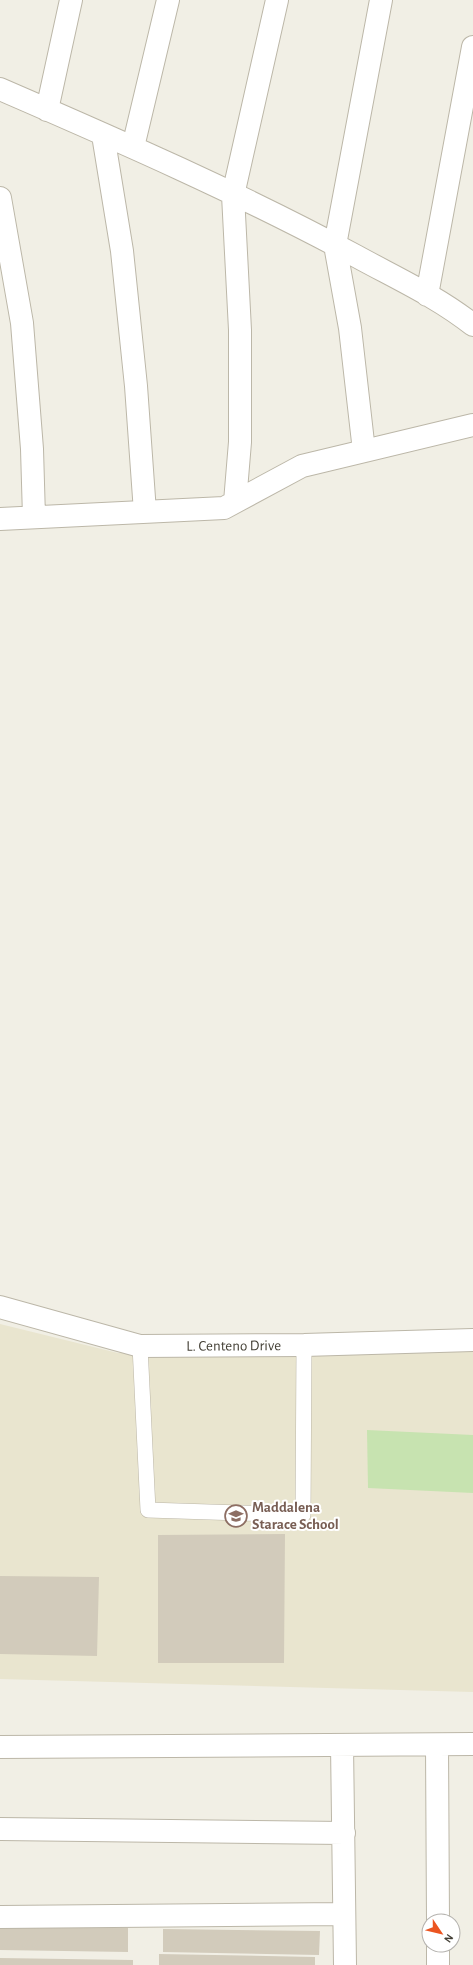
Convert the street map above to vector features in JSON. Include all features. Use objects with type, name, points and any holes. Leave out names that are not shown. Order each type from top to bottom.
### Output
[{"type":"street","points":[[47,110],[71,0]]},
{"type":"street","points":[[133,147],[168,0]]},
{"type":"street","points":[[235,502],[240,442],[240,330],[233,195],[277,0]]},
{"type":"street","points":[[364,451],[350,328],[335,245],[381,0]]},
{"type":"street","points":[[426,295],[473,47]]},
{"type":"street","points":[[0,89],[133,147],[335,245],[453,309],[473,325]]},
{"type":"street","points":[[103,135],[122,251],[136,386],[145,512]]},
{"type":"street","points":[[0,198],[22,323],[32,449],[34,517]]},
{"type":"street","points":[[0,519],[224,508],[302,466],[473,425]]},
{"type":"street","name":"L. Centeno Drive","points":[[0,1307],[140,1346],[304,1345],[473,1340]]},
{"type":"street","points":[[0,1747],[473,1744]]},
{"type":"street","points":[[342,1745],[345,1965]]},
{"type":"street","points":[[437,1745],[438,1913]]},
{"type":"street","points":[[0,1829],[344,1833]]},
{"type":"street","points":[[0,1917],[344,1914]]},
{"type":"street","points":[[438,1953],[438,1965]]},
{"type":"lane","points":[[140,1346],[148,1510],[303,1515],[304,1345]]},
{"type":"shaded area","name":"Maddalena Starace School","points":[[0,1324],[118,1353],[473,1349],[473,1692],[0,1679]]},
{"type":"green space","points":[[367,1430],[473,1435],[473,1493],[368,1488]]},
{"type":"building","points":[[285,1534],[284,1663],[158,1663],[158,1535]]},
{"type":"building","points":[[0,1576],[99,1577],[97,1656],[0,1654]]},
{"type":"building","points":[[0,1926],[128,1928],[128,1952],[0,1950]]},
{"type":"building","points":[[163,1929],[320,1931],[319,1955],[163,1952]]},
{"type":"building","points":[[159,1954],[315,1957],[315,1965],[159,1965]]},
{"type":"building","points":[[0,1958],[133,1960],[133,1965],[0,1965]]},
{"type":"place","name":"Maddalena Starace School","points":[[236,1516]]}]
